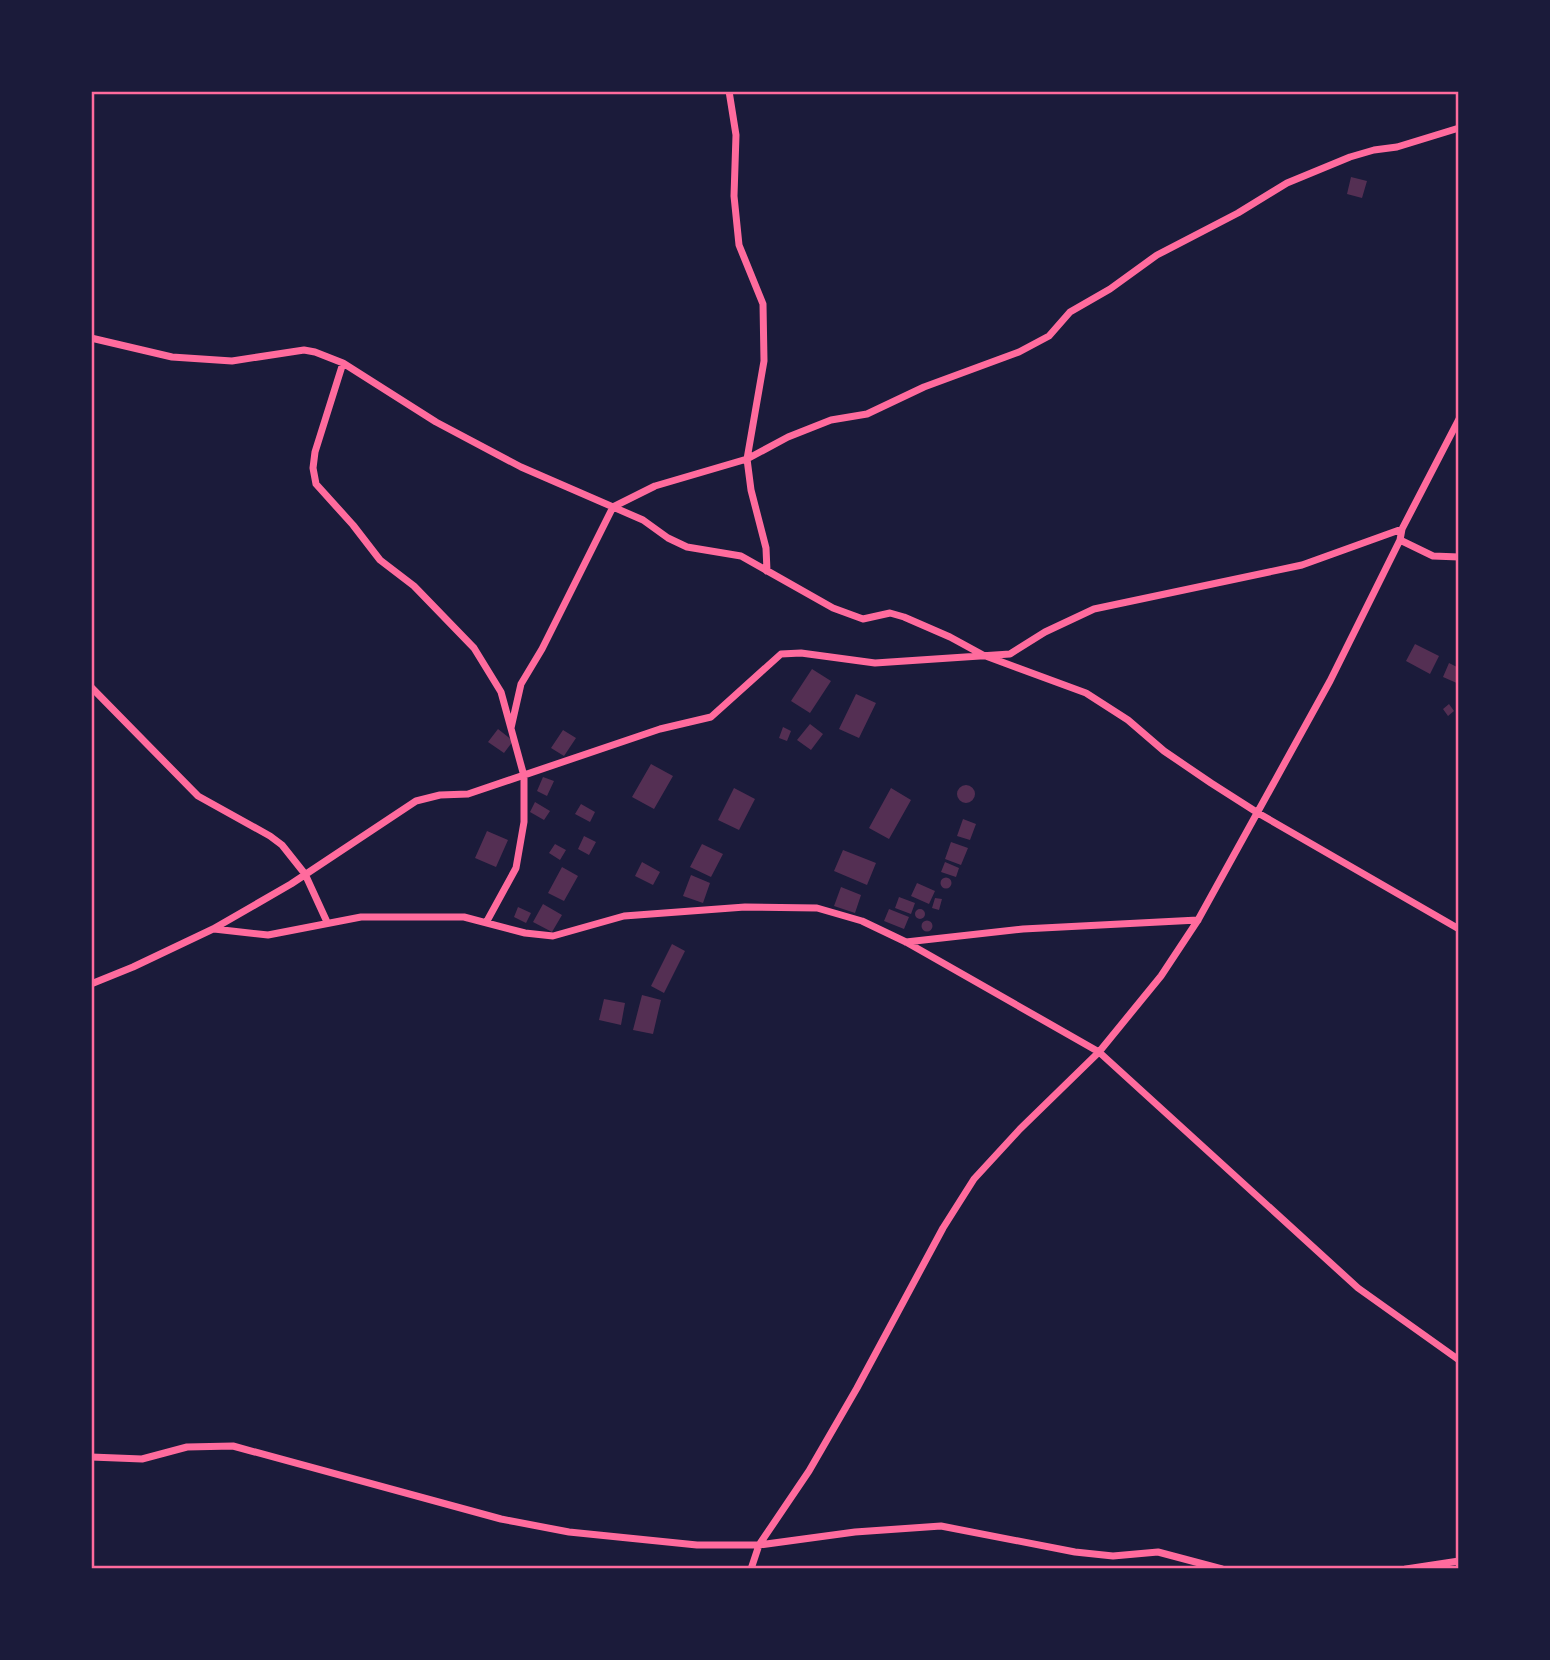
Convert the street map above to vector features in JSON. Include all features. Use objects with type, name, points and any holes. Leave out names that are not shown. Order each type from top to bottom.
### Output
[{"type":"street","points":[[729,91],[736,135],[734,196],[740,245],[763,304],[764,360],[747,459],[751,490],[766,548],[767,571]]},
{"type":"street","points":[[511,727],[521,684],[612,507],[655,486],[747,459],[788,437],[831,420],[867,414],[924,387],[1019,352],[1049,336],[1070,312],[1110,289],[1157,255],[1287,183],[1350,157],[1397,147],[1459,128]]},
{"type":"street","points":[[91,338],[172,357],[232,362],[304,350],[343,363],[448,428],[521,467],[643,520],[668,538],[687,547],[741,556],[833,608],[863,619],[890,613],[904,617],[983,655],[1086,694],[1128,720],[1164,751],[1258,813],[1459,929]]},
{"type":"street","points":[[343,363],[315,452],[313,468],[316,484],[380,561],[414,586],[474,648],[501,692],[524,776],[524,822],[516,868],[487,921]]},
{"type":"street","points":[[751,1569],[759,1545],[809,1471],[943,1228],[974,1179],[1098,1052],[1161,976],[1198,920],[1330,681],[1400,540],[1402,529],[1459,419]]},
{"type":"street","points":[[91,984],[213,929],[305,874],[416,801],[440,795],[468,794],[660,729],[711,718],[781,654],[801,653],[875,663],[1004,655],[1018,651],[1045,632],[1094,609],[1302,565],[1402,529]]},
{"type":"street","points":[[1400,540],[1433,556],[1459,557]]},
{"type":"street","points":[[91,687],[198,796],[282,845],[305,874],[327,922]]},
{"type":"street","points":[[213,929],[268,934],[361,917],[464,917],[525,933],[553,936],[624,916],[745,907],[817,908],[862,921],[906,942],[1098,1052],[1358,1288],[1459,1360]]},
{"type":"street","points":[[906,942],[1023,929],[1198,920]]},
{"type":"street","points":[[91,1457],[142,1459],[187,1447],[233,1446],[501,1519],[569,1532],[697,1545],[759,1545],[855,1532],[941,1526],[1075,1552],[1113,1556],[1158,1552],[1222,1569]]},
{"type":"street","points":[[1406,1569],[1459,1561]]},
{"type":"building","points":[[1351,177],[1367,181],[1362,198],[1347,194]]},
{"type":"building","points":[[1415,644],[1439,656],[1430,674],[1406,661]]},
{"type":"building","points":[[1449,663],[1459,668],[1459,684],[1443,677]]},
{"type":"building","points":[[812,669],[831,681],[810,713],[791,701]]},
{"type":"building","points":[[856,694],[876,703],[859,738],[839,729]]},
{"type":"building","points":[[1449,704],[1454,711],[1448,716],[1443,709]]},
{"type":"building","points":[[810,724],[823,734],[811,750],[797,740]]},
{"type":"building","points":[[783,727],[791,731],[787,741],[779,738]]},
{"type":"building","points":[[498,729],[513,741],[504,753],[488,742]]},
{"type":"building","points":[[563,730],[576,738],[564,756],[551,748]]},
{"type":"building","points":[[651,764],[673,776],[654,809],[632,797]]},
{"type":"building","points":[[543,777],[554,781],[547,796],[537,791]]},
{"type":"building","points":[[966,785],[972,788],[975,794],[972,800],[966,803],[960,800],[957,794],[960,788]]},
{"type":"building","points":[[734,788],[755,799],[739,830],[718,820]]},
{"type":"building","points":[[891,788],[911,800],[889,839],[869,828]]},
{"type":"building","points":[[535,802],[550,811],[544,820],[530,812]]},
{"type":"building","points":[[581,804],[595,812],[590,822],[575,814]]},
{"type":"building","points":[[963,819],[976,824],[970,840],[957,836]]},
{"type":"building","points":[[487,831],[508,840],[496,867],[475,858]]},
{"type":"building","points":[[584,836],[596,842],[589,855],[578,849]]},
{"type":"building","points":[[951,842],[968,848],[961,865],[945,859]]},
{"type":"building","points":[[555,844],[566,850],[560,860],[549,853]]},
{"type":"building","points":[[702,844],[723,854],[711,877],[690,867]]},
{"type":"building","points":[[843,850],[876,863],[867,885],[834,871]]},
{"type":"building","points":[[642,862],[660,872],[653,885],[635,876]]},
{"type":"building","points":[[945,862],[959,868],[956,877],[941,872]]},
{"type":"building","points":[[562,867],[578,876],[564,901],[548,893]]},
{"type":"building","points":[[691,875],[710,883],[703,903],[683,896]]},
{"type":"building","points":[[946,877],[952,883],[946,889],[940,883]]},
{"type":"building","points":[[917,883],[935,891],[929,904],[911,896]]},
{"type":"building","points":[[841,887],[861,895],[855,913],[834,906]]},
{"type":"building","points":[[899,897],[915,903],[911,914],[895,908]]},
{"type":"building","points":[[935,898],[942,899],[939,910],[932,908]]},
{"type":"building","points":[[543,904],[562,915],[552,932],[533,922]]},
{"type":"building","points":[[518,907],[531,913],[526,923],[514,917]]},
{"type":"building","points":[[889,909],[909,917],[904,929],[884,921]]},
{"type":"building","points":[[920,909],[924,910],[924,918],[920,919],[916,918],[915,914],[916,910]]},
{"type":"building","points":[[927,921],[931,922],[931,930],[927,931],[923,930],[922,926],[923,922]]},
{"type":"building","points":[[672,944],[685,951],[664,993],[651,986]]},
{"type":"building","points":[[642,995],[661,1000],[653,1034],[633,1030]]},
{"type":"building","points":[[604,999],[625,1003],[621,1025],[599,1020]]}]
